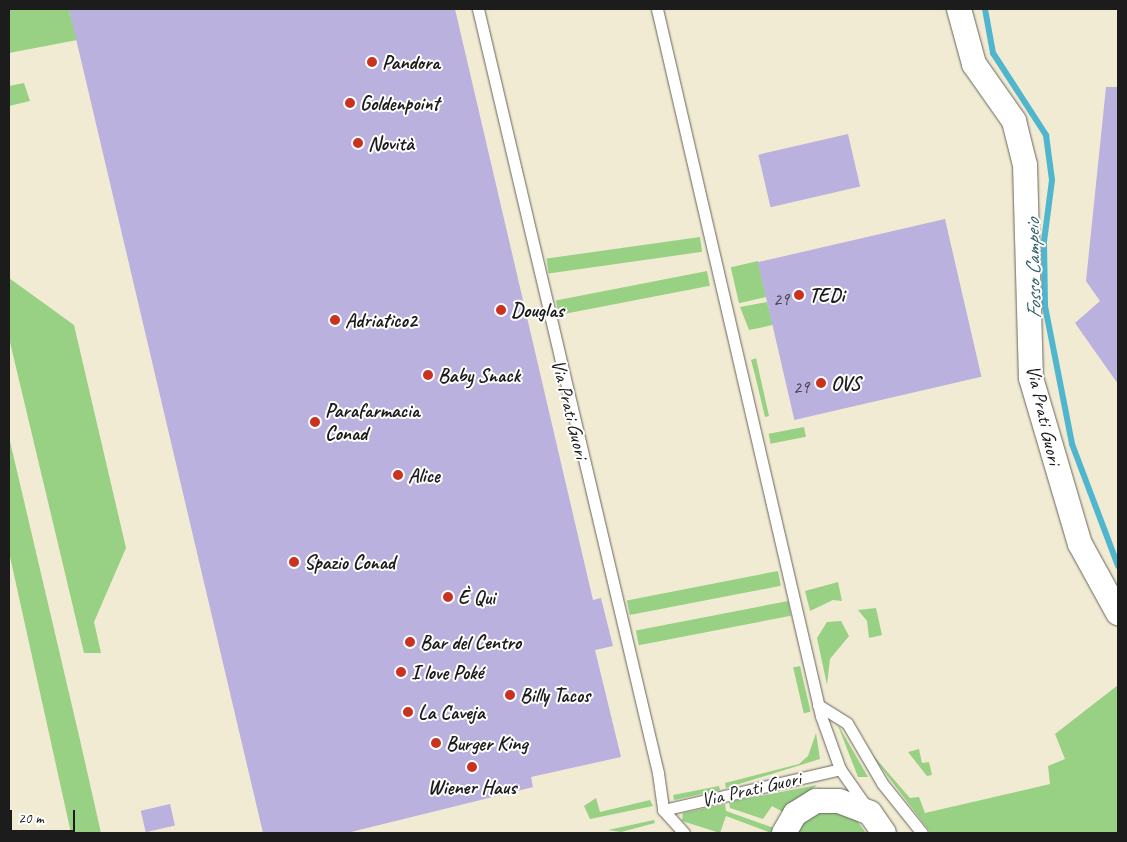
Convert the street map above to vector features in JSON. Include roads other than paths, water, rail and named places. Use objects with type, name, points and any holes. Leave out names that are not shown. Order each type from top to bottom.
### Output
[{"type":"street","name":"Via Prati Guori","points":[[958,9],[974,64],[1014,121],[1025,165],[1031,378],[1080,544],[1118,613]]},
{"type":"street","name":"Via Prati Guori","points":[[784,833],[795,814],[816,801],[839,801],[879,827]]},
{"type":"lane","name":"Via Prati Guori","points":[[478,9],[658,773],[662,810],[840,769]]},
{"type":"lane","name":"Via Prati Guori","points":[[657,9],[818,705],[840,769],[879,827]]},
{"type":"lane","points":[[818,705],[848,723],[882,783],[922,833]]},
{"type":"lane","points":[[662,810],[678,833]]},
{"type":"waterway","name":"Fosso Campeio","points":[[985,9],[993,53],[1046,135],[1052,180],[1044,242],[1045,306],[1072,444],[1118,566]]},
{"type":"place","name":"Pandora","points":[[372,62]]},
{"type":"place","name":"Goldenpoint","points":[[350,103]]},
{"type":"place","name":"Novità","points":[[358,143]]},
{"type":"place","name":"TEDi","points":[[799,295]]},
{"type":"place","name":"Douglas","points":[[501,310]]},
{"type":"place","name":"Adriatico2","points":[[335,320]]},
{"type":"place","name":"Baby Snack","points":[[428,375]]},
{"type":"place","name":"OVS","points":[[821,383]]},
{"type":"place","name":"Parafarmacia Conad","points":[[315,422]]},
{"type":"place","name":"Alice","points":[[398,475]]},
{"type":"place","name":"Spazio Conad","points":[[294,562]]},
{"type":"place","name":"È Qui","points":[[448,597]]},
{"type":"place","name":"Bar del Centro","points":[[410,642]]},
{"type":"place","name":"I love Poké","points":[[401,672]]},
{"type":"place","name":"Billy Tacos","points":[[510,695]]},
{"type":"place","name":"La Caveja","points":[[408,712]]},
{"type":"place","name":"Burger King","points":[[436,743]]},
{"type":"place","name":"Wiener Haus","points":[[472,767]]}]
